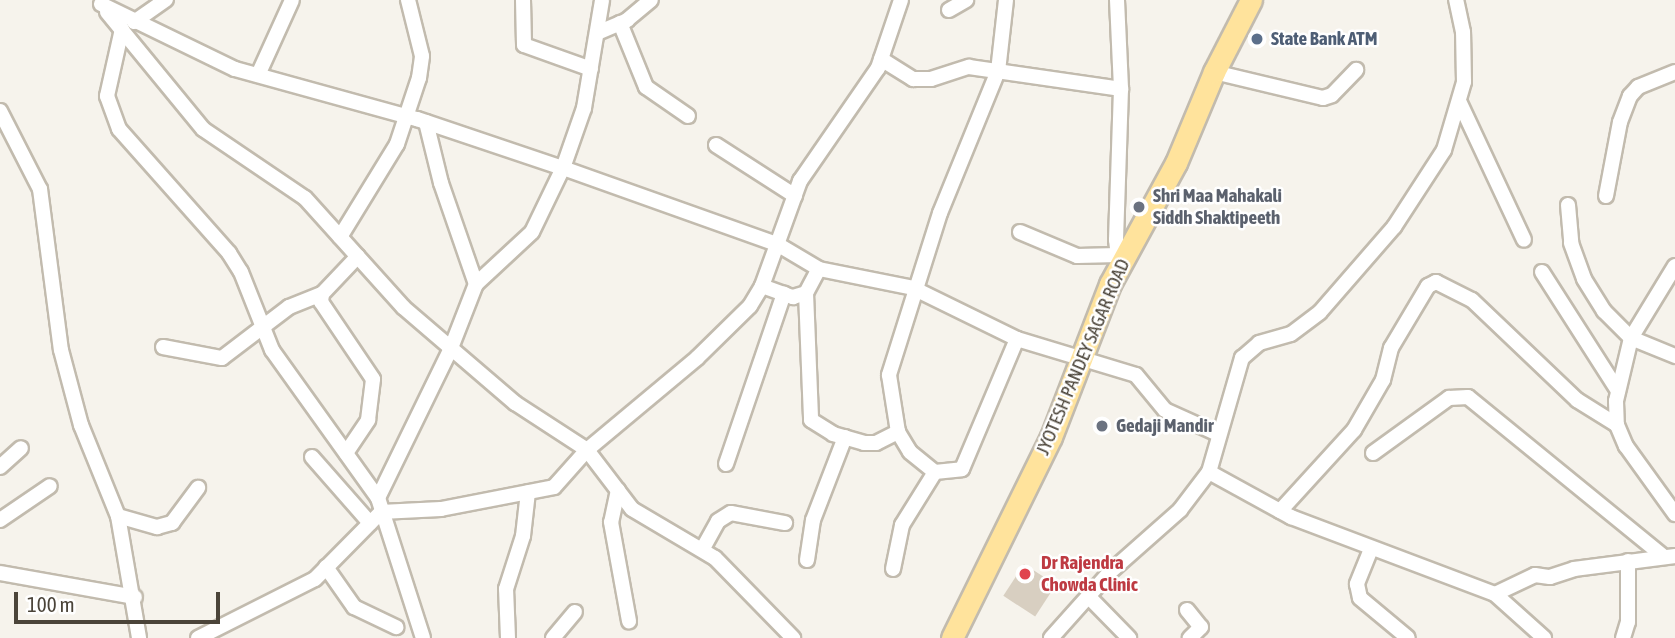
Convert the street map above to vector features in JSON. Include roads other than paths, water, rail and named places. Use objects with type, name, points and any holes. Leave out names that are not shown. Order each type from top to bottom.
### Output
[{"type":"main road","name":"JYOTESH PANDEY SAGAR ROAD","points":[[952,638],[1030,483],[1084,358],[1119,260],[1177,163],[1214,72],[1251,0]]},
{"type":"street","points":[[166,0],[128,26],[108,77],[110,114],[119,129],[229,253],[272,350],[380,505],[423,638]]},
{"type":"street","points":[[258,75],[292,0]]},
{"type":"street","points":[[340,237],[397,144],[407,116],[422,56],[408,0]]},
{"type":"street","points":[[523,0],[524,45],[591,69]]},
{"type":"street","points":[[198,638],[315,579],[370,523],[451,348],[476,284],[532,232],[563,168],[584,108],[602,0]]},
{"type":"street","points":[[597,33],[620,23],[651,0]]},
{"type":"street","points":[[380,505],[441,509],[554,487],[587,450],[697,358],[750,306],[762,286],[795,196],[881,59],[901,0]]},
{"type":"street","points":[[949,10],[966,0]]},
{"type":"street","points":[[1006,0],[998,71],[914,288],[889,375],[898,432],[911,452],[935,472],[962,469],[1017,339]]},
{"type":"street","points":[[1020,232],[1077,256],[1119,260],[1121,89],[1117,0]]},
{"type":"street","points":[[1051,638],[1088,596],[1180,510],[1209,472],[1218,433],[1242,358],[1259,343],[1291,334],[1320,312],[1394,227],[1444,150],[1464,82],[1463,32],[1456,0]]},
{"type":"street","points":[[99,2],[128,26],[203,129],[305,198],[403,307],[515,403],[587,450],[632,509],[715,558],[793,638]]},
{"type":"street","points":[[620,23],[646,87],[688,116]]},
{"type":"street","points":[[128,26],[258,75],[407,116],[563,168],[777,244],[819,269],[914,288],[1017,339],[1136,375],[1165,410],[1218,433]]},
{"type":"street","points":[[881,59],[913,79],[931,79],[970,67],[1121,89]]},
{"type":"street","points":[[1214,72],[1323,98],[1332,95],[1356,70]]},
{"type":"street","points":[[1606,196],[1620,122],[1630,96],[1638,87],[1675,72]]},
{"type":"street","points":[[1459,101],[1524,240]]},
{"type":"street","points":[[2,122],[40,190],[61,350],[81,425],[118,516],[135,597],[139,638]]},
{"type":"street","points":[[426,122],[476,284]]},
{"type":"street","points":[[716,145],[795,196]]},
{"type":"street","points":[[1568,205],[1571,243],[1584,279],[1604,311],[1631,338],[1675,356]]},
{"type":"street","points":[[163,347],[222,358],[289,307],[322,294],[358,256]]},
{"type":"street","points":[[1675,266],[1631,338],[1618,391],[1617,425],[1626,446],[1675,514]]},
{"type":"street","points":[[819,269],[806,293],[811,420],[845,437],[876,443],[898,432]]},
{"type":"street","points":[[1542,272],[1618,391]]},
{"type":"street","points":[[1280,511],[1354,429],[1383,380],[1391,348],[1428,286],[1436,282],[1472,300],[1577,400],[1617,425]]},
{"type":"street","points":[[762,286],[793,297],[806,293]]},
{"type":"street","points":[[322,294],[321,302],[373,379],[368,420],[346,453]]},
{"type":"street","points":[[726,464],[784,294]]},
{"type":"street","points":[[1373,453],[1449,398],[1468,397],[1669,556]]},
{"type":"street","points":[[807,560],[813,520],[845,437]]},
{"type":"street","points":[[0,467],[21,448]]},
{"type":"street","points":[[312,457],[370,523]]},
{"type":"street","points":[[893,569],[902,525],[935,472]]},
{"type":"street","points":[[1209,472],[1280,511],[1371,549],[1495,594],[1544,638]]},
{"type":"street","points":[[0,520],[50,486]]},
{"type":"street","points":[[118,516],[157,527],[172,523],[198,488]]},
{"type":"street","points":[[618,489],[611,522],[629,621]]},
{"type":"street","points":[[508,638],[506,589],[523,536],[528,492]]},
{"type":"street","points":[[702,550],[718,521],[731,513],[785,523]]},
{"type":"street","points":[[1371,549],[1357,584],[1360,598],[1408,638]]},
{"type":"street","points":[[1495,594],[1535,575],[1550,577],[1628,561],[1669,556]]},
{"type":"street","points":[[1623,638],[1628,622],[1628,561]]},
{"type":"street","points":[[326,567],[354,607],[396,627]]},
{"type":"street","points":[[0,573],[135,597]]},
{"type":"street","points":[[1088,596],[1129,638]]},
{"type":"street","points":[[1187,610],[1201,627],[1190,638]]},
{"type":"street","points":[[554,638],[575,612]]},
{"type":"place","name":"State Bank ATM","points":[[1257,39]]},
{"type":"place","name":"Shri Maa Mahakali Siddh Shaktipeeth","points":[[1139,207]]},
{"type":"place","name":"Gedaji Mandir","points":[[1102,426]]},
{"type":"place","name":"Dr Rajendra Chowda Clinic","points":[[1025,574]]}]
